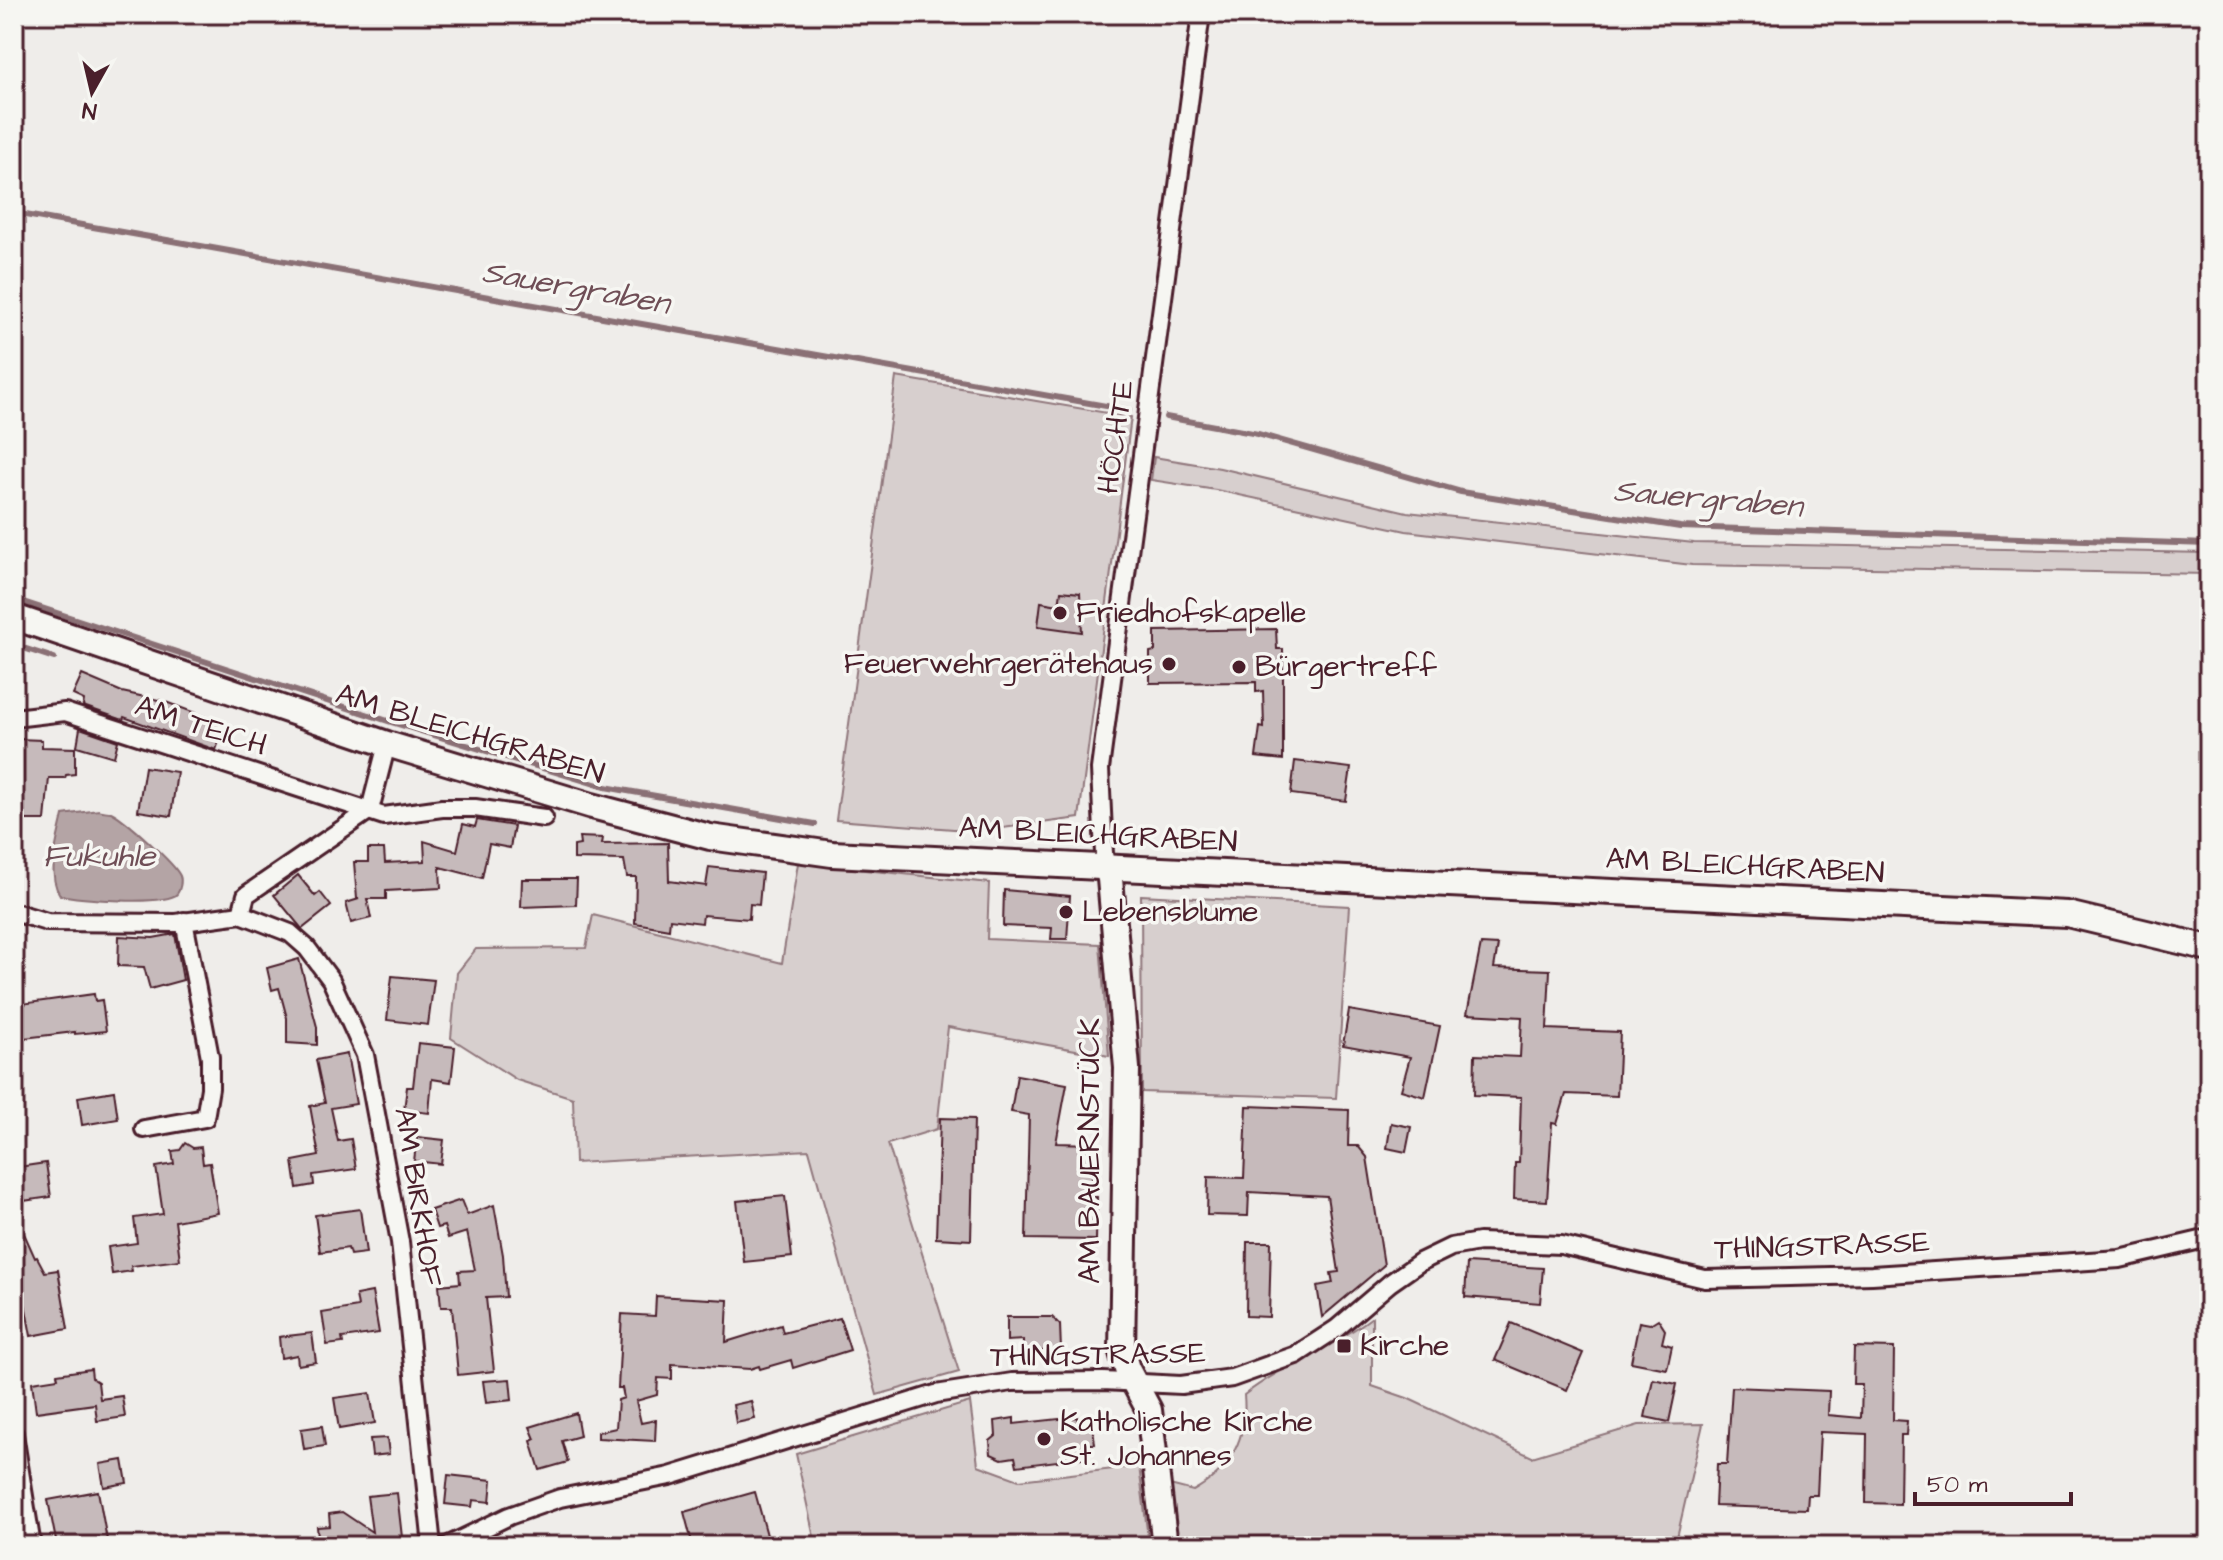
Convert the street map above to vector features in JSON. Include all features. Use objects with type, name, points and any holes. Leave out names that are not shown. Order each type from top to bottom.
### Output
[{"type":"street","name":"HÖCHTE","points":[[1107,867],[1100,769],[1201,14]]},
{"type":"street","name":"AM BLEICHGRABEN","points":[[14,617],[387,744],[592,806],[710,837],[832,854],[2067,914],[2209,948]]},
{"type":"street","name":"AM TEICH","points":[[14,718],[65,712],[384,816],[442,808],[475,808],[544,818]]},
{"type":"street","points":[[241,914],[246,895],[370,810],[387,744]]},
{"type":"street","name":"AM BAUERNSTÜCK","points":[[1107,867],[1127,1068],[1122,1352],[1149,1410],[1165,1546]]},
{"type":"street","name":"AM BIRKHOF","points":[[14,912],[47,922],[184,921],[241,914],[290,933],[307,948],[331,980],[365,1055],[400,1242],[432,1546]]},
{"type":"street","points":[[144,1129],[205,1118],[210,1088],[210,1057],[184,921]]},
{"type":"street","name":"THINGSTRASSE","points":[[447,1546],[509,1516],[560,1498],[670,1476],[936,1394],[1012,1382],[1181,1385],[1232,1378],[1296,1355],[1336,1329],[1420,1262],[1451,1247],[1479,1242],[1561,1245],[1705,1279],[1872,1275],[2120,1259],[2209,1238]]},
{"type":"street","points":[[14,1434],[32,1546]]},
{"type":"shaded area","points":[[896,377],[1131,417],[1079,818],[980,831],[836,820]]},
{"type":"shaded area","points":[[1154,457],[1220,468],[1407,512],[1694,543],[2209,553],[2209,574],[1692,565],[1406,531],[1216,490],[1151,480]]},
{"type":"shaded area","points":[[798,863],[989,883],[987,939],[1100,944],[1109,1056],[948,1027],[937,1129],[888,1144],[959,1372],[877,1395],[809,1150],[575,1163],[573,1098],[517,1080],[451,1038],[457,973],[476,949],[586,948],[593,915],[782,963]]},
{"type":"shaded area","points":[[1141,895],[1349,906],[1336,1098],[1142,1092]]},
{"type":"shaded area","points":[[1372,1317],[1372,1386],[1407,1398],[1532,1457],[1639,1425],[1703,1424],[1675,1546],[1306,1546],[1297,1535],[1174,1540],[1170,1485],[1193,1491],[1227,1463],[1240,1439],[1245,1411],[1244,1395]]},
{"type":"shaded area","points":[[970,1402],[978,1465],[1019,1480],[1139,1466],[1149,1546],[816,1546],[796,1454]]},
{"type":"water","name":"Fukuhle","points":[[99,810],[117,816],[169,862],[181,878],[177,894],[169,898],[139,901],[60,895],[53,867],[63,815]]},
{"type":"building","name":"Friedhofskapelle","points":[[1061,591],[1080,593],[1082,632],[1038,626],[1041,602],[1059,605]]},
{"type":"building","name":"Bürgertreff","points":[[1276,629],[1277,649],[1283,649],[1283,760],[1256,757],[1260,727],[1264,728],[1263,691],[1256,692],[1256,682],[1150,683],[1150,652],[1155,651],[1155,631]]},
{"type":"building","points":[[82,675],[122,692],[163,701],[225,724],[216,750],[124,717],[123,720],[83,706],[84,700],[73,695]]},
{"type":"building","points":[[80,728],[118,741],[114,757],[77,746]]},
{"type":"building","points":[[18,739],[42,740],[42,747],[75,748],[75,774],[66,775],[65,778],[49,778],[45,820],[14,820]]},
{"type":"building","points":[[1295,761],[1351,768],[1346,801],[1291,794]]},
{"type":"building","points":[[145,767],[177,772],[171,816],[138,811]]},
{"type":"building","points":[[477,820],[514,826],[510,848],[489,844],[482,878],[440,867],[441,888],[386,891],[386,899],[367,899],[371,918],[351,923],[346,903],[359,899],[354,862],[368,862],[368,849],[384,849],[385,863],[425,861],[424,841],[457,851],[463,824],[475,827]]},
{"type":"building","points":[[579,837],[603,838],[602,844],[668,843],[669,881],[706,886],[709,867],[762,873],[759,905],[750,904],[749,919],[703,915],[702,923],[670,919],[669,929],[635,923],[636,877],[627,877],[624,860],[574,859],[574,846],[580,845]]},
{"type":"building","points":[[298,875],[315,896],[320,892],[331,906],[302,929],[274,895]]},
{"type":"building","points":[[522,879],[577,879],[576,905],[521,907]]},
{"type":"building","points":[[1004,890],[1070,896],[1067,939],[1051,939],[1052,928],[1003,926]]},
{"type":"building","points":[[175,934],[183,980],[150,989],[144,967],[118,966],[119,936],[153,938]]},
{"type":"building","points":[[1481,944],[1498,945],[1494,968],[1550,970],[1547,1029],[1620,1032],[1617,1096],[1566,1094],[1557,1124],[1552,1123],[1547,1201],[1514,1199],[1515,1163],[1519,1163],[1521,1097],[1474,1095],[1475,1055],[1520,1057],[1522,1017],[1467,1014]]},
{"type":"building","points":[[299,959],[317,1027],[317,1045],[287,1043],[287,1018],[279,988],[272,990],[267,968]]},
{"type":"building","points":[[392,976],[434,980],[428,1025],[387,1020]]},
{"type":"building","points":[[94,994],[95,1001],[102,1000],[106,1031],[16,1039],[14,1005]]},
{"type":"building","points":[[1349,1010],[1440,1026],[1425,1097],[1401,1090],[1410,1057],[1343,1045]]},
{"type":"building","points":[[418,1043],[455,1047],[451,1082],[432,1079],[429,1113],[404,1110],[407,1087],[413,1087]]},
{"type":"building","points":[[347,1054],[356,1104],[331,1108],[338,1141],[351,1139],[356,1169],[313,1175],[314,1185],[297,1188],[293,1161],[319,1156],[310,1106],[325,1103],[316,1060]]},
{"type":"building","points":[[1017,1075],[1067,1084],[1056,1143],[1093,1144],[1092,1197],[1097,1197],[1096,1240],[1026,1239],[1029,1115],[1011,1112]]},
{"type":"building","points":[[114,1091],[118,1119],[82,1125],[78,1097]]},
{"type":"building","points":[[1247,1106],[1349,1110],[1348,1146],[1358,1146],[1367,1157],[1384,1265],[1322,1317],[1317,1286],[1333,1283],[1331,1273],[1339,1272],[1327,1196],[1249,1192],[1248,1216],[1207,1215],[1208,1177],[1244,1178]]},
{"type":"building","points":[[940,1118],[974,1119],[971,1240],[936,1238]]},
{"type":"building","points":[[1391,1123],[1411,1127],[1406,1152],[1387,1148]]},
{"type":"building","points":[[417,1137],[444,1140],[441,1164],[414,1161]]},
{"type":"building","points":[[185,1143],[193,1148],[201,1147],[203,1164],[210,1163],[218,1213],[175,1221],[180,1260],[131,1266],[132,1271],[112,1274],[108,1247],[137,1243],[134,1218],[163,1214],[156,1167],[174,1164],[172,1151],[180,1150]]},
{"type":"building","points":[[46,1163],[51,1197],[23,1201],[18,1167]]},
{"type":"building","points":[[785,1196],[792,1257],[744,1262],[737,1201]]},
{"type":"building","points":[[461,1200],[467,1215],[494,1205],[503,1255],[506,1297],[486,1298],[494,1371],[458,1375],[452,1307],[441,1307],[439,1285],[460,1283],[459,1271],[475,1270],[467,1232],[448,1238],[444,1226],[437,1228],[431,1210]]},
{"type":"building","points":[[360,1209],[366,1253],[350,1255],[348,1248],[320,1252],[315,1215]]},
{"type":"building","points":[[14,1211],[35,1258],[45,1272],[58,1270],[68,1329],[31,1336],[21,1282],[14,1286]]},
{"type":"building","points":[[1247,1242],[1271,1242],[1269,1317],[1246,1316]]},
{"type":"building","points":[[1467,1263],[1543,1268],[1540,1303],[1465,1297]]},
{"type":"building","points":[[372,1292],[379,1333],[342,1338],[343,1343],[327,1345],[322,1313],[358,1307],[356,1295]]},
{"type":"building","points":[[656,1296],[728,1300],[726,1342],[781,1325],[783,1333],[840,1318],[850,1350],[793,1368],[791,1360],[760,1369],[759,1366],[750,1369],[672,1364],[672,1379],[658,1378],[657,1395],[636,1401],[641,1423],[656,1420],[655,1441],[598,1438],[598,1432],[616,1428],[618,1400],[624,1398],[622,1388],[618,1388],[622,1314],[655,1316]]},
{"type":"building","points":[[1007,1317],[1052,1317],[1060,1325],[1061,1350],[1023,1352],[1023,1340],[1007,1341]]},
{"type":"building","points":[[1658,1319],[1665,1330],[1662,1343],[1672,1346],[1667,1369],[1631,1362],[1639,1322],[1650,1324]]},
{"type":"building","points":[[1511,1323],[1583,1353],[1567,1390],[1495,1360]]},
{"type":"building","points":[[312,1333],[316,1362],[298,1365],[297,1355],[281,1358],[279,1337]]},
{"type":"building","points":[[1854,1347],[1894,1348],[1893,1420],[1907,1421],[1906,1435],[1901,1435],[1900,1504],[1866,1503],[1867,1434],[1820,1432],[1817,1495],[1808,1495],[1807,1509],[1715,1506],[1717,1464],[1727,1464],[1732,1387],[1829,1391],[1828,1415],[1861,1418],[1862,1384],[1853,1384]]},
{"type":"building","points":[[91,1369],[92,1378],[98,1382],[100,1399],[122,1396],[125,1417],[97,1421],[95,1404],[36,1412],[32,1382],[58,1378],[57,1374]]},
{"type":"building","points":[[510,1379],[512,1400],[486,1403],[483,1381]]},
{"type":"building","points":[[1653,1379],[1677,1384],[1669,1422],[1645,1417]]},
{"type":"building","points":[[370,1393],[375,1423],[339,1429],[334,1398]]},
{"type":"building","points":[[751,1401],[755,1419],[736,1423],[733,1405]]},
{"type":"building","points":[[576,1413],[580,1436],[562,1441],[568,1462],[540,1470],[530,1427]]},
{"type":"building","name":"Katholische Kirche St. Johannes","points":[[1077,1417],[1079,1429],[1093,1428],[1095,1444],[1088,1444],[1089,1451],[1081,1452],[1082,1458],[1017,1466],[1015,1457],[1002,1459],[991,1454],[990,1441],[996,1436],[995,1421],[1014,1418],[1014,1424]]},
{"type":"building","points":[[322,1426],[325,1446],[304,1449],[301,1429]]},
{"type":"building","points":[[387,1438],[389,1454],[372,1456],[370,1439]]},
{"type":"building","points":[[123,1460],[127,1483],[104,1487],[100,1464]]},
{"type":"building","points":[[448,1475],[492,1480],[490,1502],[473,1500],[472,1507],[445,1504]]},
{"type":"building","points":[[98,1491],[107,1540],[57,1546],[48,1500]]},
{"type":"building","points":[[755,1492],[770,1546],[693,1546],[684,1512]]},
{"type":"building","points":[[397,1493],[403,1546],[319,1546],[317,1527],[330,1526],[329,1514],[342,1512],[372,1532],[367,1496]]},
{"type":"waterway","name":"Sauergraben","points":[[14,213],[1129,410]]},
{"type":"waterway","name":"Sauergraben","points":[[1166,417],[1258,434],[1461,492],[1680,527],[2209,544]]},
{"type":"waterway","points":[[14,599],[391,722],[605,787],[815,824]]},
{"type":"waterway","points":[[14,645],[54,658]]},
{"type":"place","name":"Friedhofskapelle","points":[[1060,613]]},
{"type":"place","name":"Feuerwehrgerätehaus","points":[[1169,664]]},
{"type":"place","name":"Bürgertreff","points":[[1239,667]]},
{"type":"place","name":"Lebensblume","points":[[1066,912]]},
{"type":"place","name":"Kirche","points":[[1344,1346]]},
{"type":"place","name":"Katholische Kirche St. Johannes","points":[[1044,1439]]}]
